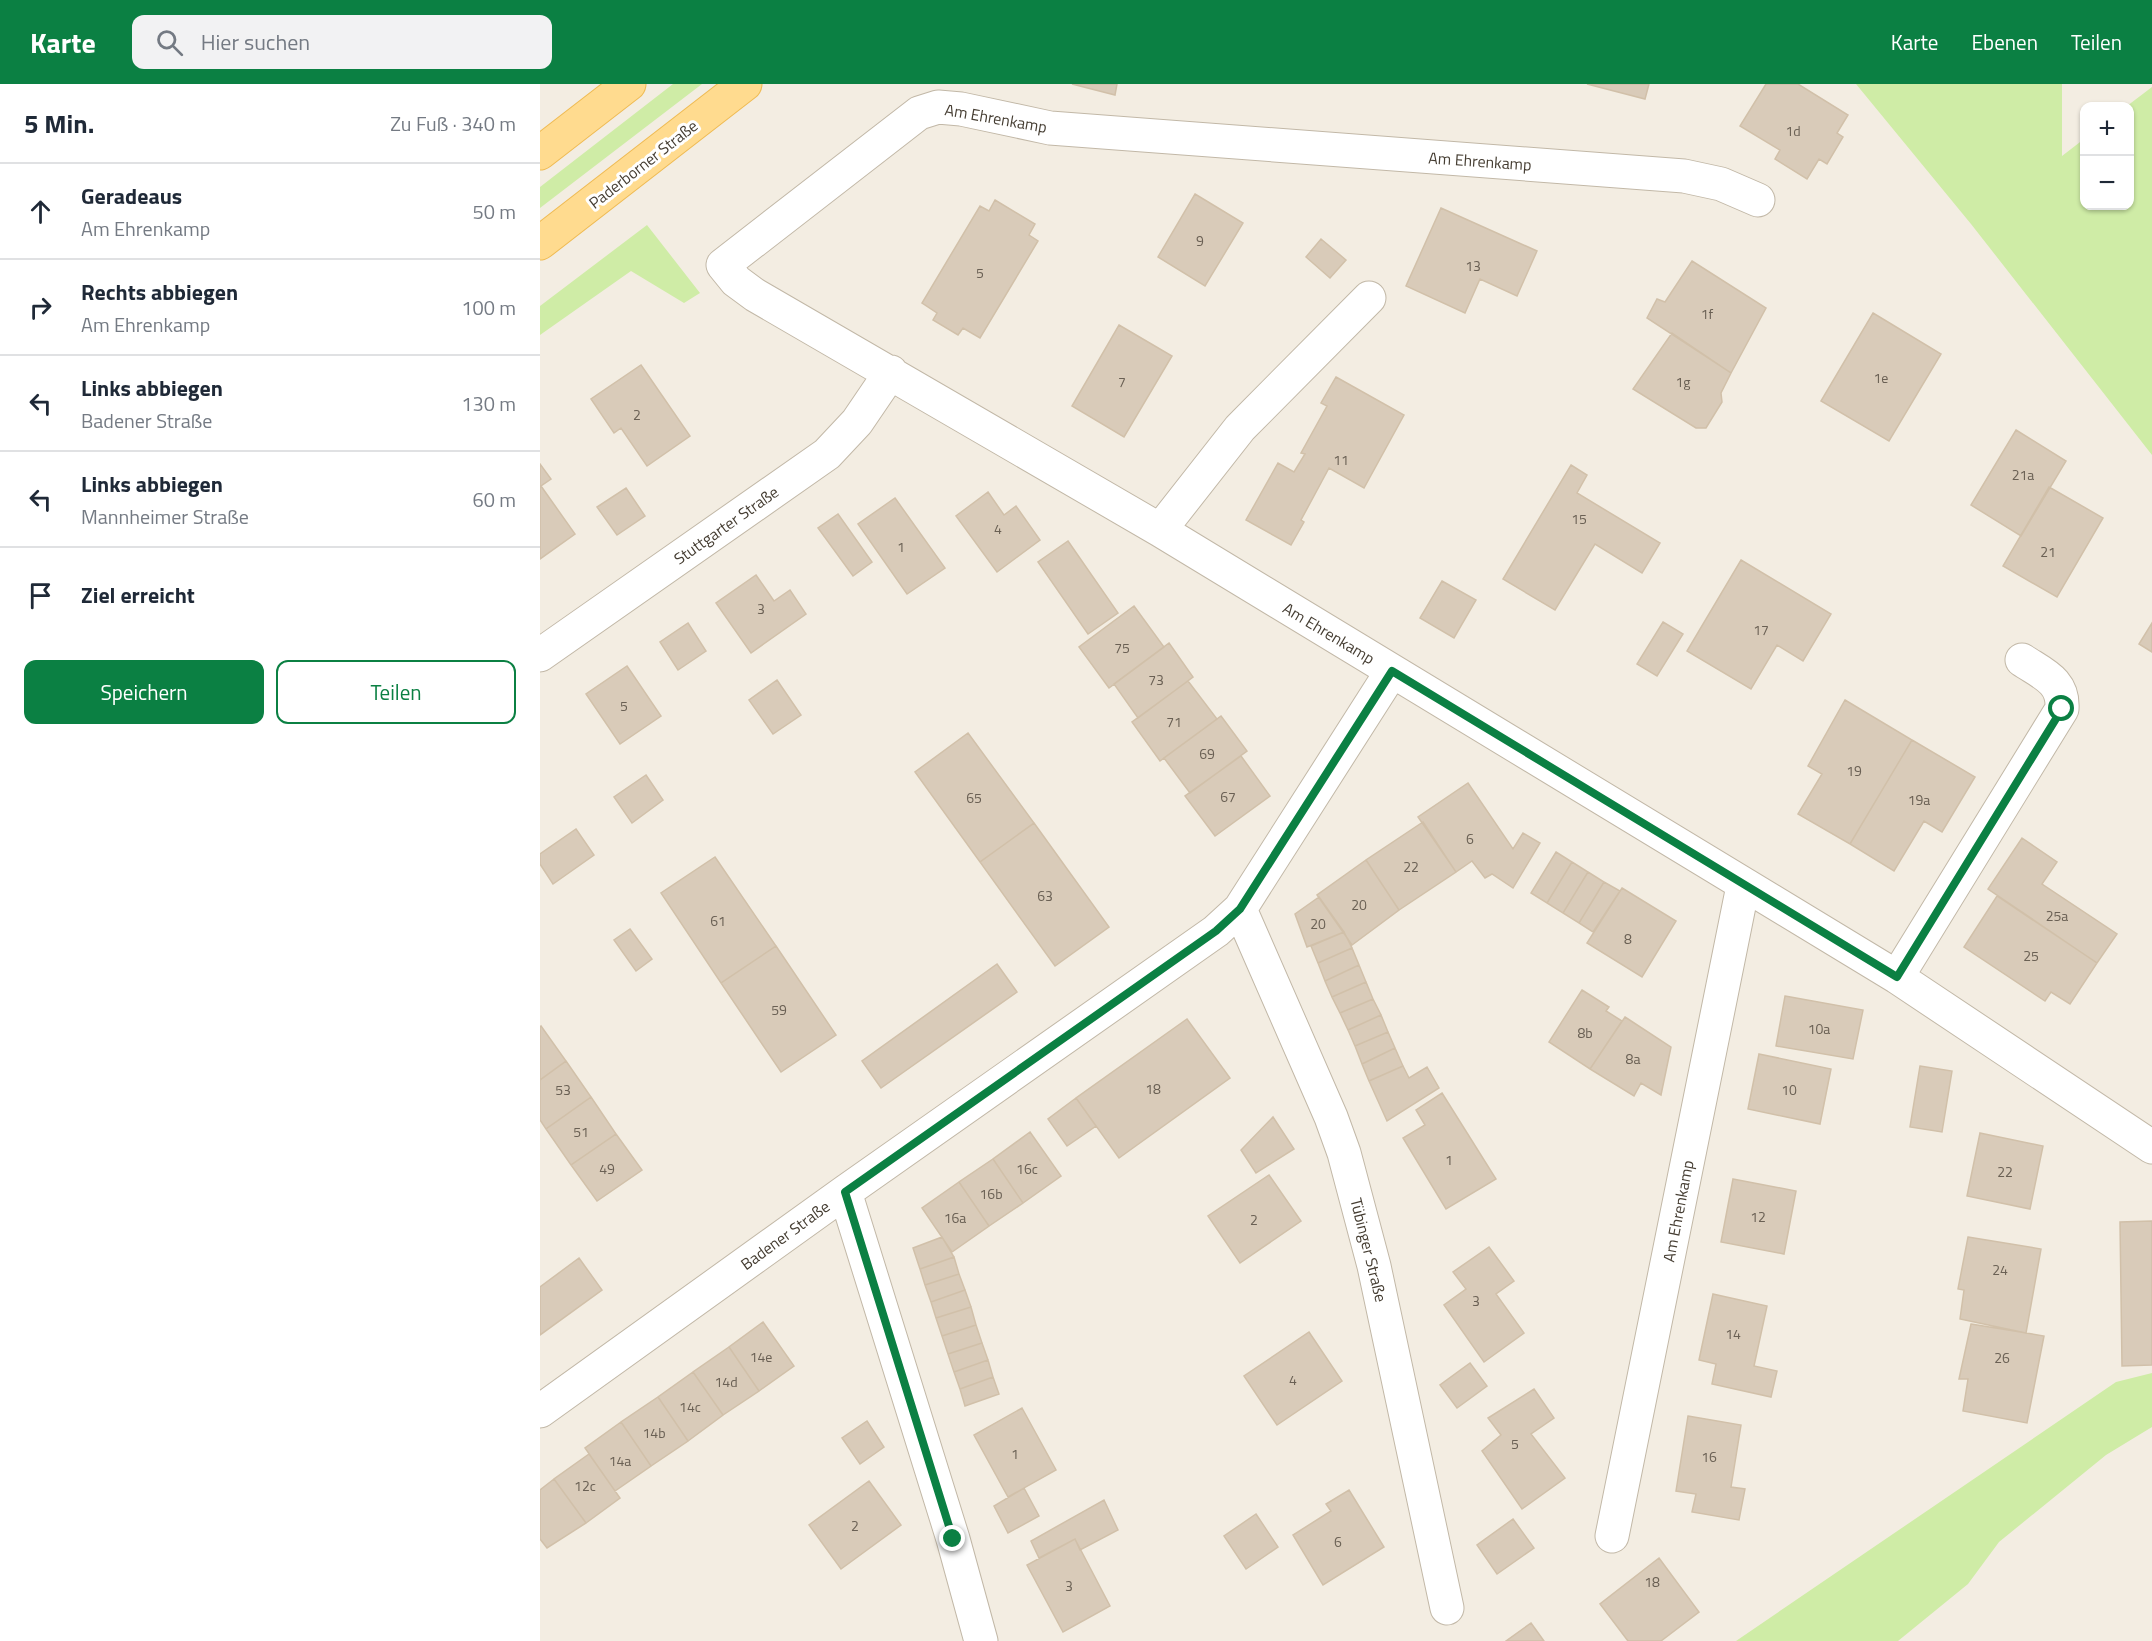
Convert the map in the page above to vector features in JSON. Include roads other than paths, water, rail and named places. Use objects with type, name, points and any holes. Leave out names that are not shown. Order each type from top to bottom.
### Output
[{"type":"main road","points":[[540,153],[629,84]]},
{"type":"main road","name":"Paderborner Straße","points":[[540,243],[745,84]]},
{"type":"street","name":"Am Ehrenkamp","points":[[1758,200],[1721,184],[1684,176],[1050,128],[961,109],[938,107],[919,113],[723,265],[735,281],[755,295],[1160,530],[1743,886],[1897,977],[2152,1147]]},
{"type":"street","points":[[1160,530],[1240,428],[1369,298]]},
{"type":"street","name":"Stuttgarter Straße","points":[[540,656],[827,454],[857,422],[891,372]]},
{"type":"street","points":[[1897,977],[2062,709],[2063,696],[2057,682],[2022,660]]},
{"type":"street","name":"Badener Straße","points":[[540,1411],[845,1192],[1206,938],[1240,909],[1392,671]]},
{"type":"street","name":"Am Ehrenkamp","points":[[1612,1536],[1743,886]]},
{"type":"street","name":"Tübinger Straße","points":[[1240,909],[1331,1117],[1344,1153],[1374,1266],[1448,1608]]},
{"type":"street","points":[[845,1192],[953,1539],[981,1641]]}]
